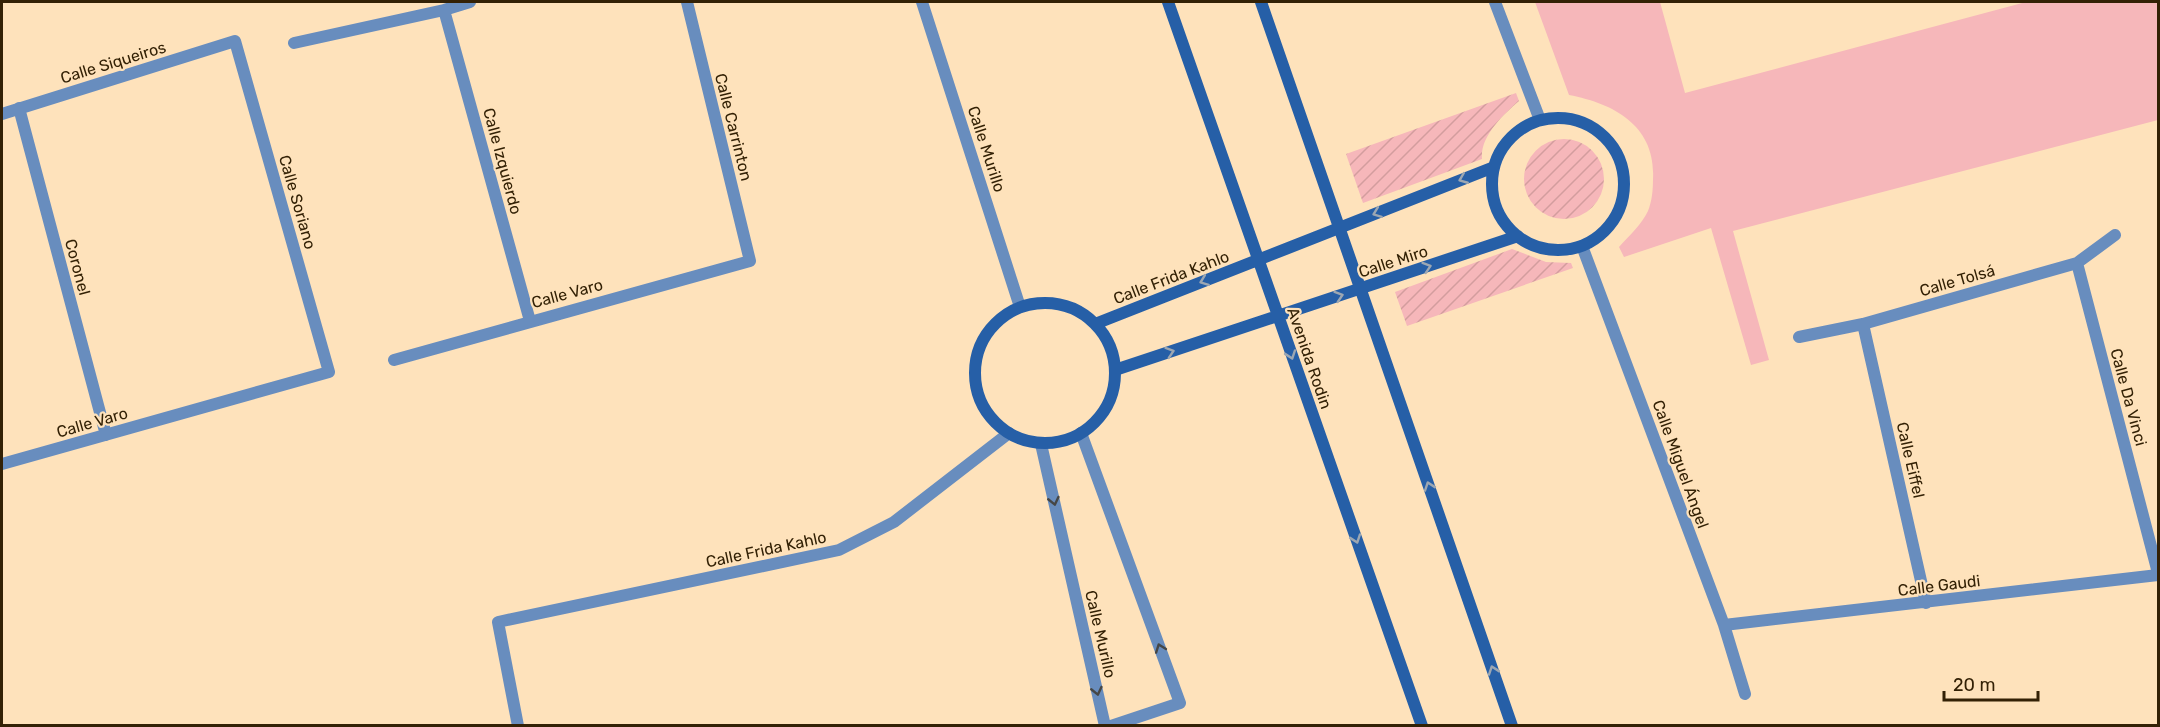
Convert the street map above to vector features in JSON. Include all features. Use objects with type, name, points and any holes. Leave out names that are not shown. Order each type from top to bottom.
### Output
[{"type":"street","points":[[294,44],[470,2]]},
{"type":"street","name":"Calle Carrinton","points":[[687,2],[750,261]]},
{"type":"street","name":"Calle Murillo","points":[[922,2],[1020,308]]},
{"type":"street","name":"Avenida Rodin","points":[[1168,2],[1422,726]]},
{"type":"street","points":[[1261,2],[1512,726]]},
{"type":"street","points":[[1495,2],[1540,120]]},
{"type":"street","name":"Calle Izquierdo","points":[[444,10],[530,321]]},
{"type":"street","name":"Calle Siqueiros","points":[[2,114],[235,41]]},
{"type":"street","name":"Calle Soriano","points":[[235,41],[329,372]]},
{"type":"street","name":"Coronel","points":[[19,108],[106,435]]},
{"type":"street","points":[[1562,118],[1584,123],[1603,135],[1617,153],[1623,174],[1623,197],[1616,217],[1602,235],[1582,246],[1560,250],[1538,247],[1518,236],[1501,217],[1493,193],[1494,167],[1504,146],[1519,130],[1540,120],[1562,118]]},
{"type":"street","points":[[1258,260],[1494,167]]},
{"type":"street","name":"Calle Tolsá","points":[[1799,337],[1863,324],[2077,263],[2115,235]]},
{"type":"street","name":"Calle Miro","points":[[1278,316],[1518,236]]},
{"type":"street","name":"Calle Miguel Ángel","points":[[1582,246],[1724,625],[1745,694]]},
{"type":"street","name":"Calle Frida Kahlo","points":[[1095,324],[1258,260]]},
{"type":"street","name":"Calle Varo","points":[[394,360],[750,261]]},
{"type":"street","name":"Calle Da Vinci","points":[[2077,263],[2158,574]]},
{"type":"street","points":[[1034,303],[1056,304],[1070,308],[1095,324],[1110,348],[1114,370],[1113,387],[1100,417],[1081,433],[1066,440],[1041,444],[1009,434],[993,421],[982,405],[976,386],[975,366],[979,348],[989,331],[1003,317],[1034,303]]},
{"type":"street","points":[[1114,370],[1278,316]]},
{"type":"street","name":"Calle Eiffel","points":[[1863,324],[1926,603]]},
{"type":"street","name":"Calle Varo","points":[[2,465],[329,372]]},
{"type":"street","points":[[1081,433],[1180,703],[1111,726]]},
{"type":"street","name":"Calle Frida Kahlo","points":[[518,726],[498,622],[839,550],[894,522],[1009,434]]},
{"type":"street","name":"Calle Murillo","points":[[1041,444],[1105,726]]},
{"type":"street","name":"Calle Gaudi","points":[[1724,625],[2158,574]]},
{"type":"shaded area","points":[[1535,2],[1660,2],[1685,93],[2026,2],[2158,2],[2158,120],[1733,231],[1769,360],[1751,365],[1711,228],[1624,257],[1619,247],[1642,221],[1651,199],[1652,161],[1648,145],[1630,121],[1617,112],[1586,99],[1569,95]]},
{"type":"shaded area","points":[[1516,93],[1519,101],[1500,119],[1489,134],[1482,150],[1482,159],[1363,203],[1346,154]]},
{"type":"shaded area","points":[[1564,139],[1579,142],[1592,151],[1601,164],[1604,179],[1601,194],[1592,207],[1579,216],[1564,219],[1549,216],[1536,207],[1527,194],[1524,179],[1527,164],[1536,151],[1549,142]]},
{"type":"shaded area","points":[[1512,249],[1546,262],[1571,263],[1573,268],[1407,326],[1395,292]]}]
